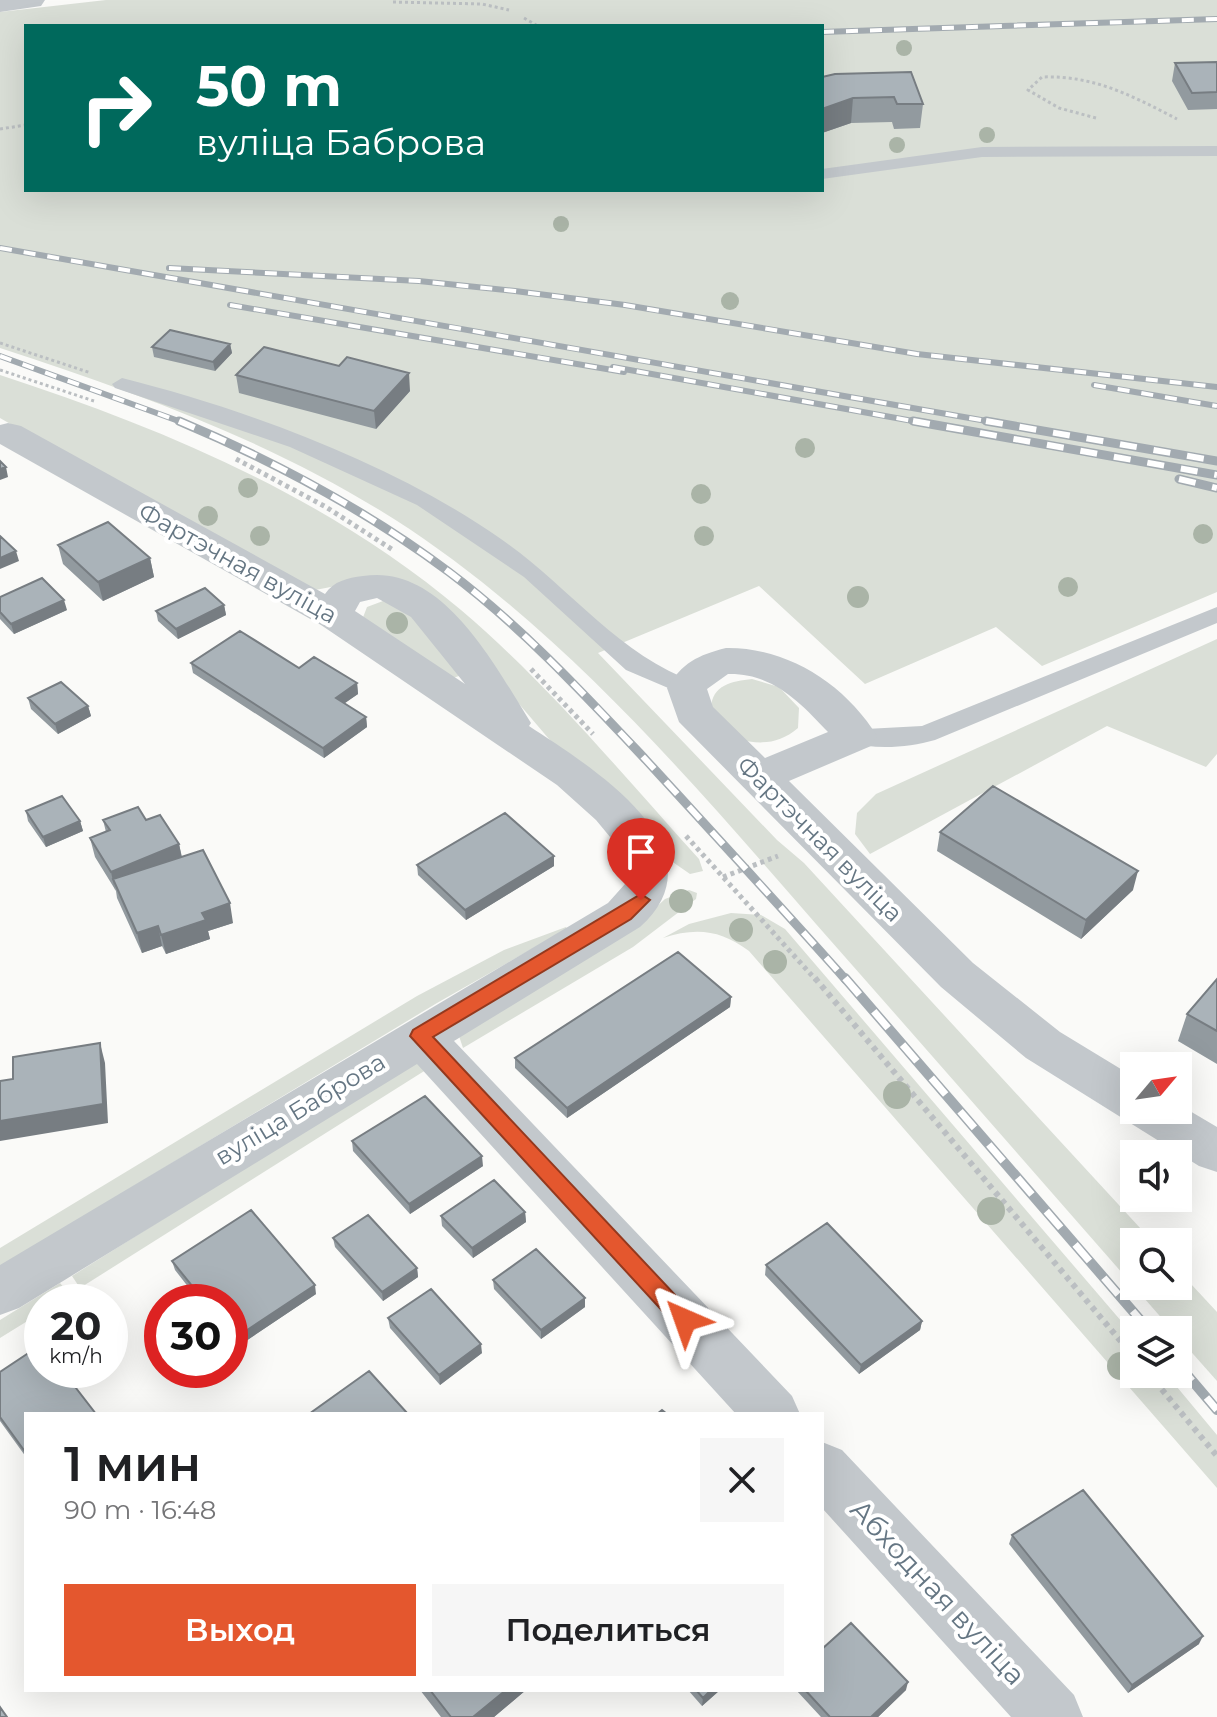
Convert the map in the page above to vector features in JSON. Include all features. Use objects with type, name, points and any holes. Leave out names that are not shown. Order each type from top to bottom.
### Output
[{"type":"street","points":[[0,4],[32,0]]},
{"type":"street","name":"Фартэчная вуліца","points":[[8,434],[335,616],[572,775],[628,826],[647,864],[647,884],[641,900]]},
{"type":"street","points":[[335,616],[335,605],[343,595],[359,587],[376,585],[413,598],[447,632],[521,739]]},
{"type":"street","points":[[687,688],[692,678],[722,662],[760,661],[792,675],[856,736],[758,778]]},
{"type":"street","name":"Фартэчная вуліца","points":[[687,688],[694,712],[820,841],[991,1004],[1043,1045],[1120,1093]]},
{"type":"street","name":"вуліца Баброва","points":[[0,1292],[624,915],[641,900]]},
{"type":"street","points":[[420,1036],[770,1412]]},
{"type":"street","points":[[1170,1124],[1217,1152]]},
{"type":"street","name":"Абходная вуліца","points":[[824,1470],[1032,1710]]},
{"type":"lane","points":[[824,174],[982,152],[1217,151]]},
{"type":"lane","points":[[122,384],[297,442],[434,505],[535,575],[571,606],[610,647],[640,671],[687,688]]},
{"type":"lane","points":[[856,736],[889,739],[926,734],[1217,614]]},
{"type":"path","points":[[393,2],[482,4],[509,10]]},
{"type":"path","points":[[524,18],[534,24]]},
{"type":"path","points":[[1098,118],[1059,108],[1028,90],[1042,77],[1078,76],[1117,89],[1187,124],[1174,123]]},
{"type":"path","points":[[0,129],[24,125]]},
{"type":"path","points":[[0,343],[122,384]]},
{"type":"path","points":[[820,841],[723,877],[836,1002],[1120,1340]]},
{"type":"path","points":[[1161,1388],[1217,1456]]},
{"type":"shaded area","points":[[106,0],[1217,0],[1217,592],[1042,666],[996,627],[865,684],[759,586],[598,653],[777,840],[804,863],[1120,1206],[1120,1212],[1125,1212],[1140,1228],[1120,1228],[1120,1271],[670,759],[566,655],[511,606],[454,561],[347,491],[251,442],[102,383],[0,348],[0,12]]},
{"type":"shaded area","points":[[0,375],[123,419],[242,470],[356,533],[409,570],[461,610],[524,668],[699,859],[703,871],[690,874],[664,856],[549,739],[443,615],[341,585],[310,591],[288,583],[0,418]]},
{"type":"shaded area","points":[[383,601],[400,602],[462,675],[450,679],[362,620],[367,607]]},
{"type":"shaded area","points":[[1217,639],[1217,754],[1206,767],[1107,726],[870,854],[855,834],[857,813],[876,794]]},
{"type":"shaded area","points":[[752,679],[779,687],[799,708],[798,728],[769,742],[737,739],[711,708],[712,700],[724,686]]},
{"type":"shaded area","points":[[689,890],[697,893],[696,899],[633,947],[463,1048],[459,1036],[636,926],[665,899]]},
{"type":"shaded area","points":[[731,913],[761,915],[785,929],[1120,1320],[1120,1377],[749,951],[708,932],[686,932],[663,938],[689,924]]},
{"type":"shaded area","points":[[566,927],[0,1267],[0,1248],[417,996],[504,950]]},
{"type":"shaded area","points":[[414,1062],[429,1068],[86,1284],[77,1284],[72,1276]]},
{"type":"shaded area","points":[[1192,1285],[1217,1312],[1217,1381],[1192,1353],[1192,1316],[1160,1316],[1146,1300],[1192,1300]]},
{"type":"shaded area","points":[[24,1305],[24,1323],[0,1338],[0,1320]]},
{"type":"shaded area","points":[[1130,1388],[1178,1388],[1217,1435],[1217,1488]]},
{"type":"building","points":[[1217,62],[1217,92],[1192,93],[1175,63]]},
{"type":"building","points":[[911,72],[923,104],[897,104],[894,97],[853,98],[824,108],[824,77]]},
{"type":"building","points":[[170,330],[230,344],[213,362],[152,347]]},
{"type":"building","points":[[264,347],[339,366],[347,357],[409,373],[374,411],[236,375]]},
{"type":"building","points":[[108,522],[150,558],[98,582],[58,545]]},
{"type":"building","points":[[0,536],[16,551],[0,558]]},
{"type":"building","points":[[42,578],[64,600],[11,624],[0,612],[0,597]]},
{"type":"building","points":[[205,588],[224,605],[176,629],[156,611]]},
{"type":"building","points":[[240,631],[299,668],[314,657],[357,683],[336,698],[366,717],[323,748],[191,663]]},
{"type":"building","points":[[61,682],[88,706],[55,724],[28,698]]},
{"type":"building","points":[[993,786],[1138,871],[1086,920],[940,832]]},
{"type":"building","points":[[62,796],[80,821],[43,837],[26,811]]},
{"type":"building","points":[[138,807],[146,820],[160,815],[179,844],[111,872],[90,838],[110,830],[103,820]]},
{"type":"building","points":[[505,813],[554,856],[465,910],[417,865]]},
{"type":"building","points":[[203,850],[230,903],[202,913],[206,920],[161,935],[158,926],[137,933],[113,879]]},
{"type":"building","points":[[678,952],[731,997],[567,1108],[515,1058]]},
{"type":"building","points":[[1217,979],[1217,1031],[1187,1014]]},
{"type":"building","points":[[100,1043],[103,1104],[0,1121],[0,1081],[13,1079],[13,1057]]},
{"type":"building","points":[[425,1096],[482,1156],[409,1204],[352,1141]]},
{"type":"building","points":[[494,1180],[525,1212],[472,1248],[441,1216]]},
{"type":"building","points":[[251,1210],[315,1285],[248,1329],[248,1284],[191,1284],[172,1261]]},
{"type":"building","points":[[368,1215],[417,1268],[382,1292],[333,1238]]},
{"type":"building","points":[[827,1223],[922,1321],[861,1365],[766,1265]]},
{"type":"building","points":[[536,1249],[585,1298],[541,1330],[493,1280]]},
{"type":"building","points":[[431,1289],[481,1344],[439,1375],[388,1318]]},
{"type":"building","points":[[24,1356],[24,1388],[76,1388],[94,1412],[24,1412],[24,1450],[0,1417],[0,1372]]},
{"type":"building","points":[[369,1371],[406,1412],[312,1412]]},
{"type":"building","points":[[1083,1490],[1203,1636],[1132,1685],[1012,1535]]},
{"type":"building","points":[[851,1623],[908,1682],[871,1717],[830,1717],[807,1692],[824,1692],[824,1647]]},
{"type":"building","points":[[432,1692],[504,1692],[473,1717],[451,1717]]},
{"type":"railway","points":[[824,32],[1217,19]]},
{"type":"railway","points":[[0,248],[998,423]]},
{"type":"railway","points":[[169,268],[419,281],[515,291],[625,305],[917,354],[1217,387]]},
{"type":"railway","points":[[230,305],[624,372]]},
{"type":"railway","points":[[0,356],[181,422]]},
{"type":"railway","points":[[613,367],[924,423]]},
{"type":"railway","points":[[1094,385],[1217,406]]},
{"type":"railway","points":[[913,421],[1217,475]]},
{"type":"railway","points":[[986,421],[1217,461]]},
{"type":"railway","points":[[181,422],[284,470],[352,508],[417,549],[476,593],[527,638],[599,710],[846,980]]},
{"type":"railway","points":[[1179,479],[1217,488]]},
{"type":"railway","points":[[845,978],[1137,1316]]},
{"type":"railway","points":[[1192,1381],[1217,1410]]},
{"type":"route","points":[[641,900],[624,915],[420,1036],[685,1320]]}]
